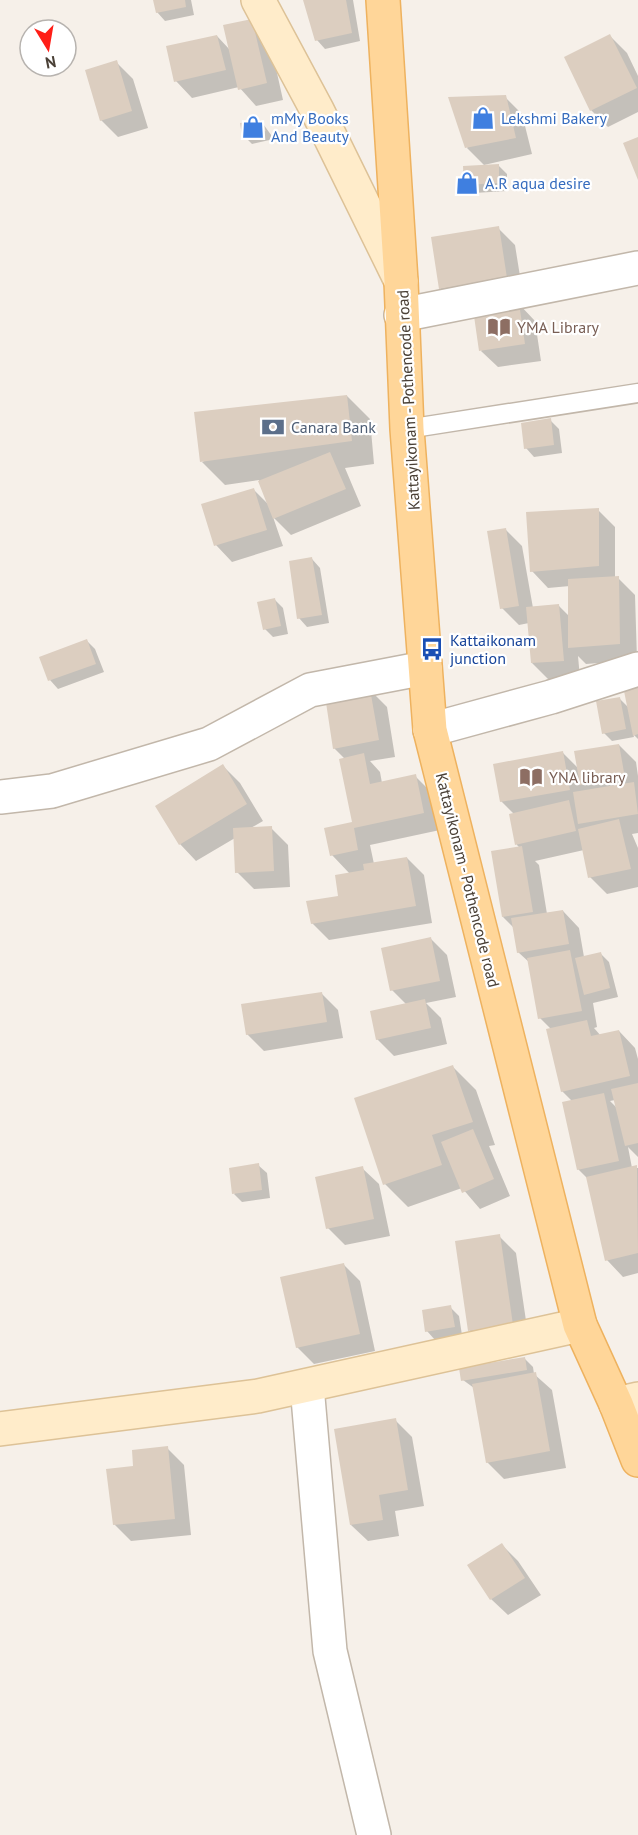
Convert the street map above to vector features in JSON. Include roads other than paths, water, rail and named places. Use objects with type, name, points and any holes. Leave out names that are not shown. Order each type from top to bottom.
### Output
[{"type":"main road","points":[[258,0],[317,110],[401,281]]},
{"type":"main road","name":"Kattayikonam - Pothencode road","points":[[383,0],[401,281],[407,429],[430,730],[580,1325],[627,1401],[638,1460]]},
{"type":"main road","points":[[0,1429],[258,1396],[580,1325]]},
{"type":"street","points":[[401,315],[638,268]]},
{"type":"street","points":[[0,797],[52,791],[209,744],[310,690],[424,668]]},
{"type":"street","points":[[430,730],[551,697],[638,669]]},
{"type":"street","points":[[307,1386],[330,1652],[374,1835]]},
{"type":"lane","points":[[407,429],[638,393]]},
{"type":"place","name":"Lekshmi Bakery","points":[[483,118]]},
{"type":"place","name":"mMy Books And Beauty","points":[[253,127]]},
{"type":"place","name":"A.R aqua desire","points":[[467,183]]},
{"type":"place","name":"YMA Library","points":[[499,327]]},
{"type":"place","name":"Canara Bank","points":[[273,427]]},
{"type":"place","name":"Kattaikonam junction","points":[[432,649]]},
{"type":"place","name":"YNA library","points":[[531,777]]}]
